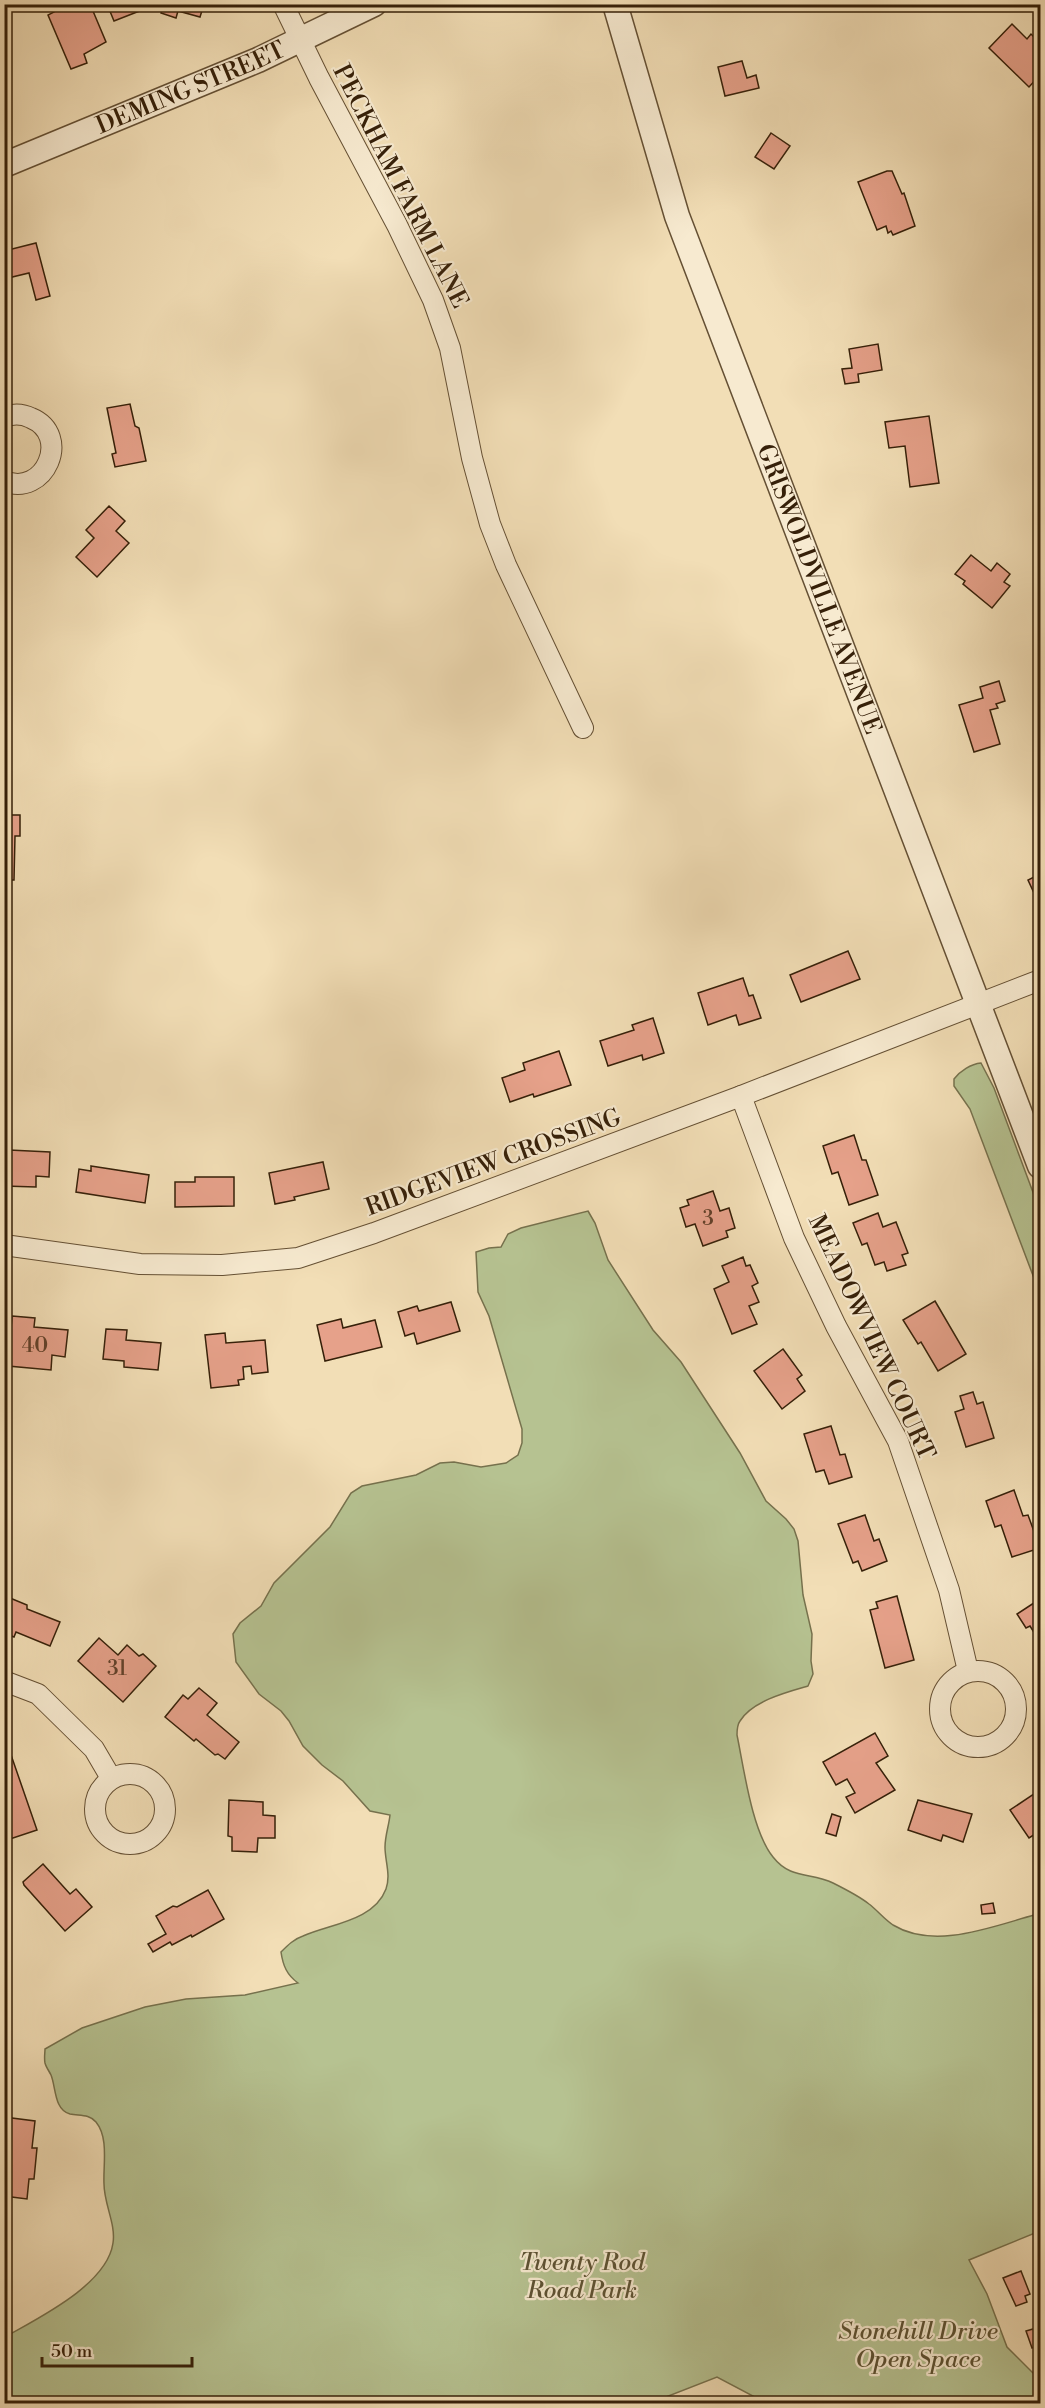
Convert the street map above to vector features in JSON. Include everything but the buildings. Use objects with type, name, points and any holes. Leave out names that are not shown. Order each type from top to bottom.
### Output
[{"type":"street","name":"PECKHAM FARM LANE","points":[[283,4],[433,300],[450,348],[471,458],[490,524],[506,565],[583,728]]},
{"type":"street","name":"DEMING STREET","points":[[4,165],[258,60],[374,4]]},
{"type":"street","name":"GRISWOLDVILLE AVENUE","points":[[615,4],[677,216],[1041,1166]]},
{"type":"street","points":[[4,417],[23,415],[36,420],[46,429],[51,442],[52,456],[46,469],[37,478],[24,484],[11,484],[4,481]]},
{"type":"street","name":"RIDGEVIEW CROSSING","points":[[4,1245],[140,1263],[222,1265],[298,1258],[374,1233],[741,1096],[979,1002],[1041,980]]},
{"type":"street","name":"MEADOWVIEW COURT","points":[[741,1096],[799,1247],[836,1326],[898,1441],[949,1590],[968,1671]]},
{"type":"street","points":[[4,1681],[38,1694],[94,1749],[111,1778]]},
{"type":"green space","points":[[981,1063],[994,1088],[1040,1211],[1040,1294],[970,1109],[954,1086],[954,1079],[959,1073],[970,1066]]},
{"type":"green space","points":[[588,1211],[595,1223],[608,1260],[653,1330],[681,1362],[740,1453],[766,1501],[794,1529],[798,1541],[803,1595],[812,1634],[813,1674],[808,1686],[771,1698],[753,1708],[740,1721],[737,1730],[754,1816],[773,1857],[787,1869],[825,1880],[852,1893],[893,1925],[926,1936],[963,1934],[981,1930],[1034,1915],[1040,1906],[1040,2231],[969,2260],[987,2294],[1007,2347],[1040,2380],[1040,2403],[766,2403],[717,2377],[648,2404],[5,2403],[5,2337],[52,2310],[85,2286],[108,2258],[113,2243],[113,2229],[105,2191],[103,2136],[93,2119],[70,2114],[61,2108],[45,2063],[45,2049],[82,2028],[145,2007],[186,1999],[245,1995],[298,1983],[286,1970],[281,1952],[300,1937],[362,1915],[380,1900],[386,1889],[388,1873],[385,1843],[390,1815],[370,1811],[343,1781],[303,1746],[289,1721],[281,1711],[259,1694],[236,1662],[233,1634],[240,1623],[261,1606],[274,1583],[330,1527],[351,1493],[362,1486],[416,1475],[440,1463],[454,1462],[481,1467],[506,1463],[518,1455],[522,1443],[522,1429],[489,1316],[478,1292],[476,1252],[501,1247],[508,1234],[521,1228]]},
{"type":"park label","name":"Twenty Rod Road Park","points":[[582,2276]]},
{"type":"park label","name":"Stonehill Drive Open Space","points":[[918,2345]]}]
